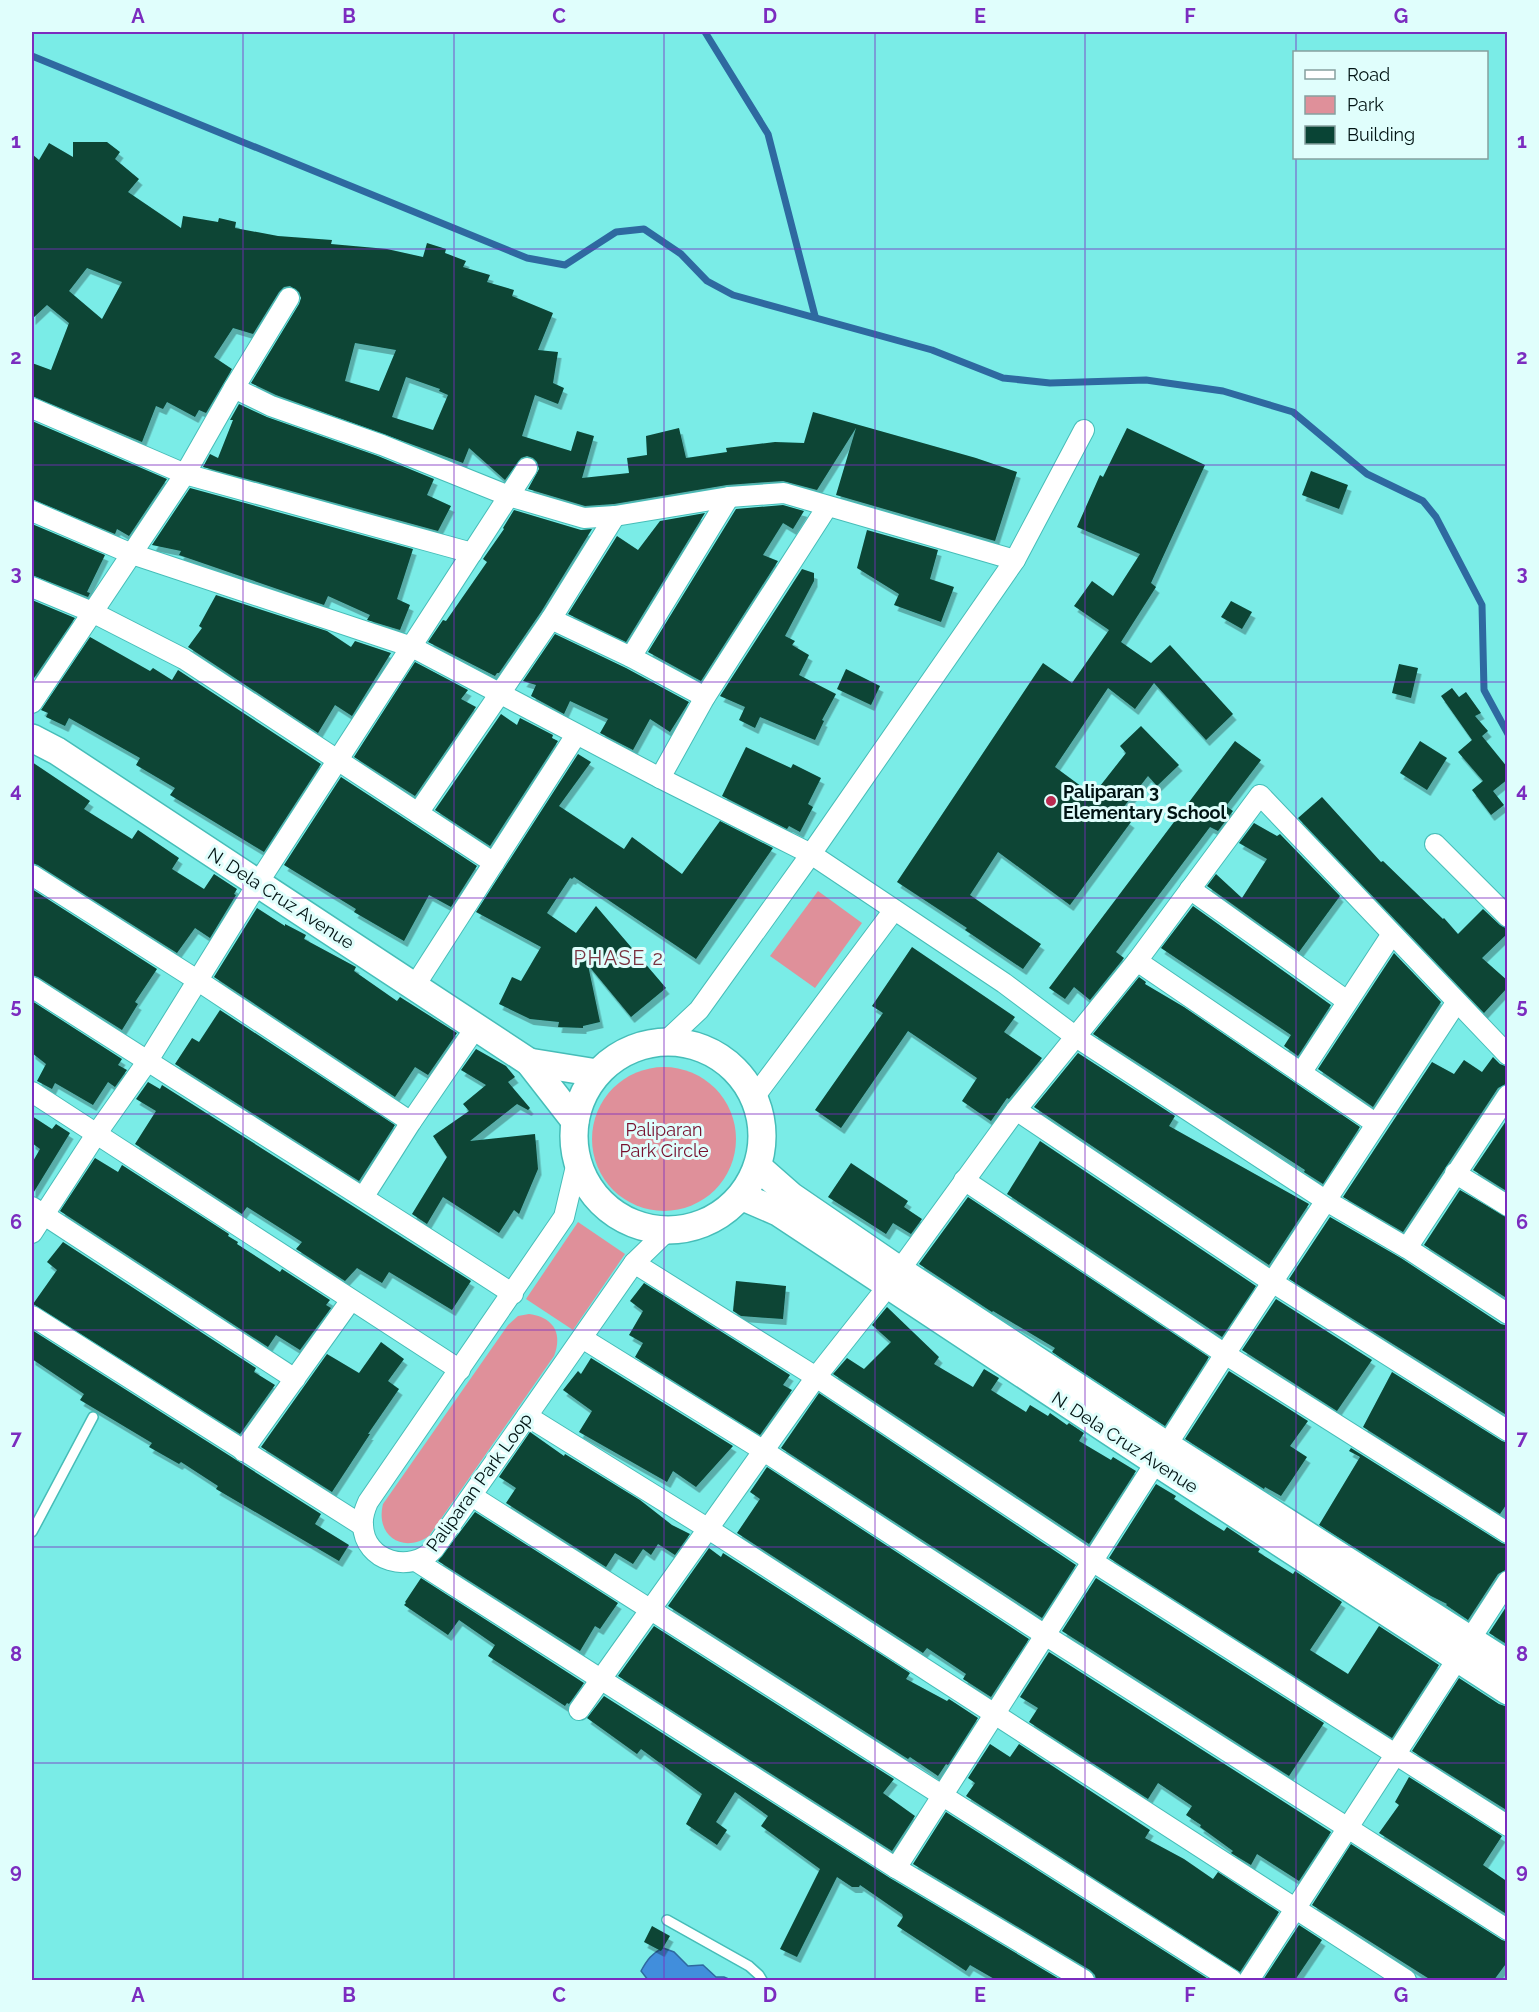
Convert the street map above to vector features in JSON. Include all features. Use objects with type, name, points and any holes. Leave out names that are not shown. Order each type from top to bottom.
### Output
[{"type":"street","points":[[32,703],[185,474],[289,298]]},
{"type":"street","points":[[234,388],[280,410],[382,444],[509,496],[584,518],[615,516],[729,497],[784,493],[1015,560]]},
{"type":"street","points":[[32,408],[185,474],[472,552]]},
{"type":"street","points":[[666,1041],[699,1010],[811,854],[1015,560],[1084,430]]},
{"type":"street","points":[[32,1233],[38,1211],[147,1062],[258,883],[527,468]]},
{"type":"street","points":[[631,657],[729,497]]},
{"type":"street","points":[[660,778],[705,697],[827,507]]},
{"type":"street","points":[[32,511],[132,554],[412,647],[576,735],[811,854],[1004,983],[1076,1037],[1325,1200],[1407,1248],[1508,1314]]},
{"type":"street","points":[[418,813],[551,619],[615,516]]},
{"type":"street","points":[[32,587],[92,612],[184,659],[494,863]]},
{"type":"street","points":[[551,619],[631,657],[705,697]]},
{"type":"street","points":[[414,987],[576,735]]},
{"type":"street","name":"N. Dela Cruz Avenue","points":[[32,738],[57,751],[529,1062],[574,1121]]},
{"type":"street","points":[[579,1710],[816,1377],[894,1278],[1016,1110],[1137,961],[1260,795],[1508,1055]]},
{"type":"street","points":[[1435,844],[1508,917]]},
{"type":"street","points":[[32,875],[197,980],[411,1122]]},
{"type":"street","points":[[1190,889],[1347,1001]]},
{"type":"street","points":[[755,1096],[894,910]]},
{"type":"street","points":[[1301,1073],[1392,934]]},
{"type":"street","points":[[1137,961],[1375,1123]]},
{"type":"street","points":[[32,987],[147,1062],[364,1196],[513,1294]]},
{"type":"street","points":[[896,1868],[1225,1354],[1456,1003]]},
{"type":"street","points":[[364,1196],[476,1027]]},
{"type":"street","points":[[666,1041],[688,1043],[709,1050],[728,1061],[743,1077],[755,1096],[762,1119],[763,1143],[758,1167],[750,1182],[741,1196],[726,1210],[708,1221],[688,1228],[668,1230],[647,1228],[628,1222],[611,1212],[596,1197],[585,1181],[577,1162],[573,1142],[574,1121],[583,1095],[597,1073],[617,1056],[640,1045],[666,1041]]},
{"type":"street","name":"N. Dela Cruz Avenue","points":[[529,1062],[597,1073]]},
{"type":"street","points":[[32,1092],[460,1370]]},
{"type":"street","points":[[1407,1248],[1508,1095]]},
{"type":"street","points":[[1016,1110],[1272,1282],[1508,1431]]},
{"type":"street","points":[[32,1316],[363,1526],[368,1502],[564,1217],[577,1162]]},
{"type":"street","name":"N. Dela Cruz Avenue","points":[[758,1167],[894,1278]]},
{"type":"street","points":[[1455,1173],[1508,1206]]},
{"type":"street","points":[[964,1180],[1225,1354],[1508,1533]]},
{"type":"street","name":"N. Dela Cruz Avenue","points":[[741,1196],[778,1212],[894,1278],[1463,1650],[1508,1691]]},
{"type":"street","points":[[38,1211],[295,1379]]},
{"type":"street","name":"Paliparan Park Loop","points":[[363,1526],[368,1542],[381,1557],[392,1562],[416,1561],[434,1549],[634,1263],[668,1230]]},
{"type":"street","points":[[634,1263],[816,1377],[1092,1561],[1508,1826]]},
{"type":"street","points":[[243,1451],[351,1300]]},
{"type":"street","points":[[582,1338],[764,1451],[1045,1635],[1508,1930]]},
{"type":"street","points":[[527,1416],[707,1528],[1406,1980]]},
{"type":"street","points":[[471,1496],[1232,1980]]},
{"type":"street","points":[[416,1561],[896,1868],[1084,1980]]},
{"type":"street","points":[[1249,1980],[1508,1581]]},
{"type":"street","name":"N. Dela Cruz Avenue","points":[[1463,1650],[1508,1664]]},
{"type":"lane","points":[[32,1532],[93,1417]]},
{"type":"lane","points":[[667,1920],[749,1966],[762,1980]]},
{"type":"green space","points":[[818,891],[862,923],[815,988],[770,956]]},
{"type":"green space","name":"Paliparan Park Circle","points":[[664,1067],[692,1072],[715,1088],[731,1111],[736,1139],[731,1167],[715,1190],[692,1206],[664,1211],[636,1206],[613,1190],[597,1167],[592,1139],[597,1111],[613,1088],[636,1072]]},
{"type":"green space","points":[[578,1222],[625,1254],[573,1330],[526,1299]]},
{"type":"green space","points":[[529,1314],[544,1319],[554,1328],[557,1340],[554,1356],[429,1536],[410,1543],[393,1539],[383,1525],[383,1504],[508,1325],[518,1316]]},
{"type":"water","points":[[663,1948],[674,1952],[688,1966],[703,1965],[716,1977],[731,1980],[648,1980],[641,1971],[650,1957]]},
{"type":"building","points":[[73,142],[107,142],[120,152],[115,159],[139,179],[128,192],[181,228],[183,216],[218,222],[219,218],[236,222],[235,228],[278,236],[332,240],[331,244],[387,249],[423,257],[427,243],[446,249],[445,253],[466,261],[463,267],[490,275],[487,282],[514,290],[512,296],[553,313],[538,350],[558,352],[553,383],[564,388],[558,404],[535,395],[522,436],[571,451],[577,431],[594,436],[582,478],[629,473],[627,458],[647,455],[646,436],[679,428],[686,458],[727,452],[726,448],[775,442],[804,443],[813,412],[976,458],[1017,472],[995,541],[836,495],[856,428],[817,490],[783,481],[727,485],[614,504],[585,506],[528,489],[539,469],[533,458],[527,456],[521,458],[505,480],[469,448],[463,463],[276,395],[251,383],[299,304],[301,298],[299,292],[290,286],[284,287],[279,292],[253,334],[233,328],[214,357],[232,369],[206,413],[199,410],[195,417],[167,402],[163,409],[156,406],[142,442],[32,396],[32,363],[51,370],[69,323],[47,305],[32,319],[32,154],[39,160],[49,143],[73,157]],"holes":[[[87,268],[122,282],[102,319],[69,291]],[[355,343],[396,350],[379,391],[345,381]],[[406,377],[440,389],[439,391],[448,395],[433,430],[392,417]]]},
{"type":"building","points":[[239,404],[267,417],[378,456],[434,479],[427,495],[451,506],[438,531],[203,467],[210,454],[218,458],[233,420],[230,420]]},
{"type":"building","points":[[32,421],[167,479],[129,536],[117,529],[115,534],[32,499]]},
{"type":"building","points":[[1127,428],[1205,465],[1151,583],[1156,587],[1121,642],[1151,663],[1170,645],[1233,714],[1206,740],[1154,683],[1135,709],[1108,688],[1055,767],[1093,795],[1126,753],[1120,746],[1141,726],[1179,765],[1157,786],[1148,776],[1119,813],[1131,822],[1070,905],[998,852],[970,895],[1041,944],[1023,969],[965,930],[967,928],[897,882],[1043,663],[1072,683],[1109,630],[1074,606],[1092,581],[1113,596],[1140,554],[1077,527],[1100,475],[1103,477]]},
{"type":"building","points":[[1311,471],[1348,485],[1339,509],[1302,495]]},
{"type":"building","points":[[190,488],[413,549],[397,599],[410,605],[400,630],[367,620],[370,615],[328,596],[324,605],[179,555],[181,551],[152,545]]},
{"type":"building","points":[[783,505],[804,511],[793,529],[783,523],[763,555],[778,561],[701,681],[648,652],[736,509]]},
{"type":"building","points":[[514,510],[581,530],[592,529],[541,612],[495,676],[428,642],[443,620],[446,621],[487,562],[483,559]]},
{"type":"building","points":[[705,513],[626,642],[568,614],[617,536],[638,550],[660,521]]},
{"type":"building","points":[[32,524],[105,555],[87,592],[90,593],[88,597],[32,575]]},
{"type":"building","points":[[867,530],[938,550],[930,579],[954,587],[941,622],[894,605],[899,594],[857,568]]},
{"type":"building","points":[[802,569],[814,573],[814,581],[785,636],[795,641],[792,645],[809,655],[799,675],[836,694],[822,720],[824,721],[815,740],[760,717],[755,728],[739,720],[745,707],[720,696]]},
{"type":"building","points":[[216,595],[327,631],[351,647],[355,641],[391,653],[352,716],[335,705],[318,733],[188,647],[202,628],[199,626]]},
{"type":"building","points":[[32,600],[75,618],[32,681]]},
{"type":"building","points":[[1231,601],[1252,612],[1242,629],[1221,617]]},
{"type":"building","points":[[555,634],[626,668],[689,702],[670,732],[650,719],[633,750],[600,733],[608,719],[570,701],[564,714],[531,696],[536,685],[523,681]]},
{"type":"building","points":[[90,637],[150,671],[153,668],[172,680],[178,670],[321,764],[264,852],[170,795],[175,788],[136,765],[140,758],[69,718],[65,726],[46,717],[48,713],[41,710]]},
{"type":"building","points":[[415,662],[468,690],[461,699],[476,707],[415,796],[354,757]]},
{"type":"building","points":[[1399,664],[1418,668],[1411,698],[1392,693]]},
{"type":"building","points":[[846,669],[880,686],[871,705],[837,689]]},
{"type":"building","points":[[1452,688],[1459,697],[1466,692],[1481,713],[1475,716],[1488,731],[1482,736],[1508,768],[1508,779],[1493,791],[1504,805],[1491,815],[1472,790],[1483,781],[1458,752],[1472,740],[1441,696]]},
{"type":"building","points":[[501,714],[517,725],[520,718],[553,735],[552,738],[558,741],[490,846],[435,810]]},
{"type":"building","points":[[1235,741],[1261,760],[1226,806],[1233,811],[1218,831],[1210,827],[1116,952],[1124,958],[1090,1000],[1074,987],[1065,999],[1049,988]]},
{"type":"building","points":[[1420,741],[1447,758],[1427,790],[1400,773]]},
{"type":"building","points":[[746,747],[791,768],[793,764],[821,778],[808,804],[813,807],[800,832],[789,826],[787,829],[722,796]]},
{"type":"building","points":[[578,754],[591,762],[559,806],[624,849],[632,837],[682,874],[720,821],[773,848],[696,959],[574,877],[570,878],[547,913],[576,933],[596,906],[666,988],[631,1017],[588,965],[600,1022],[583,1026],[583,1028],[558,1027],[559,1022],[530,1019],[499,1004],[512,977],[521,981],[541,947],[476,912]]},
{"type":"building","points":[[32,762],[90,801],[84,809],[132,839],[138,830],[179,858],[172,869],[204,889],[214,874],[237,889],[234,894],[236,895],[210,938],[195,928],[177,953],[32,863]]},
{"type":"building","points":[[341,777],[477,866],[451,907],[429,895],[404,941],[354,912],[356,909],[284,865]]},
{"type":"building","points":[[1322,797],[1381,862],[1383,861],[1444,918],[1458,934],[1483,909],[1500,925],[1508,929],[1508,933],[1482,958],[1508,981],[1508,987],[1484,1013],[1298,818]]},
{"type":"building","points":[[1254,823],[1277,836],[1280,834],[1340,896],[1299,952],[1207,886],[1216,874],[1242,898],[1267,859],[1239,843]]},
{"type":"building","points":[[32,889],[157,969],[135,1002],[138,1004],[122,1030],[32,975]]},
{"type":"building","points":[[1193,906],[1331,1005],[1298,1056],[1284,1046],[1291,1035],[1161,948]]},
{"type":"building","points":[[257,908],[285,926],[285,924],[306,935],[304,939],[356,967],[354,971],[397,1001],[400,997],[457,1033],[428,1075],[415,1067],[395,1097],[214,977]]},
{"type":"building","points":[[912,947],[1015,1017],[1004,1032],[1042,1058],[1009,1099],[1007,1098],[991,1121],[962,1101],[977,1078],[908,1031],[841,1128],[815,1110],[883,1013],[872,1006]]},
{"type":"building","points":[[1394,953],[1441,1002],[1373,1107],[1318,1069]]},
{"type":"building","points":[[1139,977],[1146,982],[1145,984],[1184,1007],[1360,1127],[1323,1184],[1304,1172],[1305,1170],[1093,1034]]},
{"type":"building","points":[[32,1001],[122,1059],[118,1065],[127,1070],[115,1087],[108,1082],[93,1105],[55,1083],[52,1089],[37,1081],[46,1064],[32,1053]]},
{"type":"building","points":[[220,1010],[395,1125],[359,1181],[175,1064],[192,1038],[199,1042]]},
{"type":"building","points":[[476,1049],[506,1066],[515,1077],[508,1082],[530,1108],[528,1110],[517,1104],[470,1141],[535,1134],[538,1169],[519,1214],[514,1210],[499,1233],[443,1197],[427,1224],[412,1214],[447,1157],[433,1136],[469,1111],[463,1104],[486,1085],[461,1070]]},
{"type":"building","points":[[1078,1053],[1175,1116],[1169,1126],[1309,1204],[1269,1265],[1034,1107]]},
{"type":"building","points":[[1493,1057],[1500,1064],[1508,1067],[1508,1083],[1498,1088],[1403,1232],[1343,1197],[1432,1062],[1454,1074],[1464,1060],[1482,1072]]},
{"type":"building","points":[[148,1082],[160,1089],[162,1085],[471,1281],[452,1310],[389,1272],[382,1283],[357,1268],[345,1281],[296,1249],[302,1242],[247,1207],[242,1214],[135,1144],[156,1111],[136,1099]]},
{"type":"building","points":[[32,1116],[52,1129],[56,1124],[70,1133],[32,1195],[32,1163],[40,1149],[32,1143]]},
{"type":"building","points":[[1508,1118],[1508,1192],[1473,1170]]},
{"type":"building","points":[[1040,1141],[1256,1286],[1222,1337],[1007,1194]]},
{"type":"building","points":[[95,1158],[118,1172],[122,1165],[229,1234],[228,1236],[238,1242],[237,1244],[280,1272],[282,1269],[330,1300],[326,1305],[331,1308],[300,1350],[276,1335],[268,1347],[60,1211]]},
{"type":"building","points":[[851,1163],[908,1201],[904,1207],[922,1219],[911,1234],[893,1223],[886,1234],[828,1197]]},
{"type":"building","points":[[1460,1190],[1508,1218],[1508,1299],[1424,1245]]},
{"type":"building","points":[[968,1197],[1209,1357],[1165,1426],[1052,1352],[1055,1348],[992,1312],[919,1264]]},
{"type":"building","points":[[1330,1217],[1401,1258],[1501,1324],[1508,1326],[1508,1416],[1289,1279]]},
{"type":"building","points":[[63,1242],[256,1368],[254,1372],[275,1385],[240,1434],[33,1304],[57,1270],[47,1262]]},
{"type":"building","points":[[736,1281],[786,1286],[783,1319],[741,1316],[733,1311]]},
{"type":"building","points":[[644,1283],[790,1375],[783,1385],[792,1390],[760,1435],[635,1357],[643,1343],[629,1335],[643,1311],[630,1301]]},
{"type":"building","points":[[1276,1299],[1372,1360],[1337,1411],[1242,1350]]},
{"type":"building","points":[[887,1307],[939,1357],[934,1364],[973,1387],[984,1369],[999,1378],[991,1390],[1026,1412],[1030,1405],[1048,1416],[1050,1413],[1067,1425],[1069,1423],[1084,1433],[1079,1441],[1111,1460],[1113,1457],[1136,1471],[1089,1544],[833,1374],[847,1358],[864,1369],[891,1342],[872,1325]]},
{"type":"building","points":[[32,1330],[321,1514],[315,1524],[349,1545],[339,1561],[216,1489],[218,1486],[181,1462],[179,1464],[149,1447],[152,1443],[80,1400],[84,1394],[32,1359]]},
{"type":"building","points":[[381,1342],[404,1359],[388,1381],[399,1389],[332,1492],[261,1447],[327,1354],[359,1373]]},
{"type":"building","points":[[591,1358],[733,1446],[696,1487],[673,1471],[667,1482],[579,1432],[592,1411],[563,1390],[578,1371],[581,1374]]},
{"type":"building","points":[[1229,1371],[1308,1421],[1290,1446],[1307,1457],[1281,1496],[1265,1487],[1264,1489],[1185,1439]]},
{"type":"building","points":[[1392,1372],[1508,1443],[1508,1502],[1500,1514],[1363,1427]]},
{"type":"building","points":[[819,1393],[1076,1565],[1042,1618],[781,1448]]},
{"type":"building","points":[[530,1432],[564,1456],[565,1454],[640,1500],[672,1525],[690,1534],[675,1555],[658,1544],[651,1555],[643,1549],[633,1564],[615,1553],[606,1567],[506,1503],[516,1488],[499,1477]]},
{"type":"building","points":[[1351,1448],[1508,1545],[1508,1569],[1498,1574],[1468,1620],[1447,1604],[1319,1525],[1360,1457],[1349,1451]]},
{"type":"building","points":[[767,1467],[1029,1639],[991,1697],[963,1679],[966,1674],[927,1648],[923,1653],[737,1533],[760,1499],[750,1492]]},
{"type":"building","points":[[1156,1484],[1176,1496],[1174,1499],[1211,1523],[1224,1531],[1227,1527],[1260,1549],[1258,1552],[1293,1574],[1295,1571],[1342,1602],[1310,1650],[1348,1674],[1379,1626],[1439,1665],[1392,1738],[1109,1558]]},
{"type":"building","points":[[475,1512],[618,1603],[600,1629],[595,1626],[580,1651],[438,1561]]},
{"type":"building","points":[[709,1548],[721,1557],[723,1553],[910,1673],[906,1679],[947,1701],[949,1699],[978,1718],[948,1765],[946,1764],[938,1776],[668,1606]]},
{"type":"building","points":[[421,1578],[584,1683],[569,1704],[565,1706],[488,1656],[495,1645],[459,1620],[448,1635],[404,1605]]},
{"type":"building","points":[[1096,1578],[1324,1723],[1289,1776],[1062,1631]]},
{"type":"building","points":[[1508,1604],[1508,1645],[1489,1633]]},
{"type":"building","points":[[654,1626],[894,1779],[883,1793],[915,1816],[892,1851],[618,1676]]},
{"type":"building","points":[[1049,1652],[1331,1832],[1299,1881],[1257,1854],[1251,1865],[1231,1853],[1233,1851],[1186,1815],[1192,1806],[1158,1783],[1148,1799],[1029,1722],[1038,1708],[1020,1697]]},
{"type":"building","points":[[1459,1678],[1499,1704],[1508,1707],[1508,1811],[1412,1751]]},
{"type":"building","points":[[604,1696],[890,1878],[1061,1980],[996,1980],[970,1965],[966,1971],[897,1926],[903,1917],[902,1914],[860,1885],[852,1887],[837,1877],[797,1957],[780,1949],[820,1869],[761,1826],[768,1816],[735,1792],[716,1822],[727,1830],[717,1845],[686,1824],[702,1794],[641,1749],[637,1754],[587,1718]]},
{"type":"building","points":[[990,1744],[1010,1757],[1019,1744],[1150,1830],[1145,1838],[1184,1859],[1213,1879],[1218,1872],[1279,1912],[1240,1972],[966,1796],[975,1783],[968,1778]]},
{"type":"building","points":[[1409,1777],[1502,1836],[1483,1865],[1508,1882],[1508,1915],[1379,1833],[1399,1805],[1395,1802]]},
{"type":"building","points":[[946,1812],[1210,1980],[1096,1980],[1090,1970],[913,1864]]},
{"type":"building","points":[[1351,1844],[1508,1942],[1508,1961],[1494,1980],[1431,1980],[1312,1905]]},
{"type":"building","points":[[1299,1925],[1322,1940],[1295,1980],[1263,1980]]},
{"type":"building","points":[[652,1926],[670,1936],[661,1951],[644,1942]]},
{"type":"waterway","points":[[705,32],[768,134],[815,316]]},
{"type":"waterway","points":[[32,56],[527,258],[565,265],[616,232],[644,229],[681,254],[707,281],[733,295],[932,350],[1003,378],[1050,383],[1146,380],[1223,391],[1293,412],[1367,474],[1423,501],[1436,517],[1482,605],[1484,690],[1508,734]]},
{"type":"place","name":"Paliparan 3 Elementary School","points":[[1051,801]]},
{"type":"district","name":"PHASE 2","points":[[619,958]]}]
